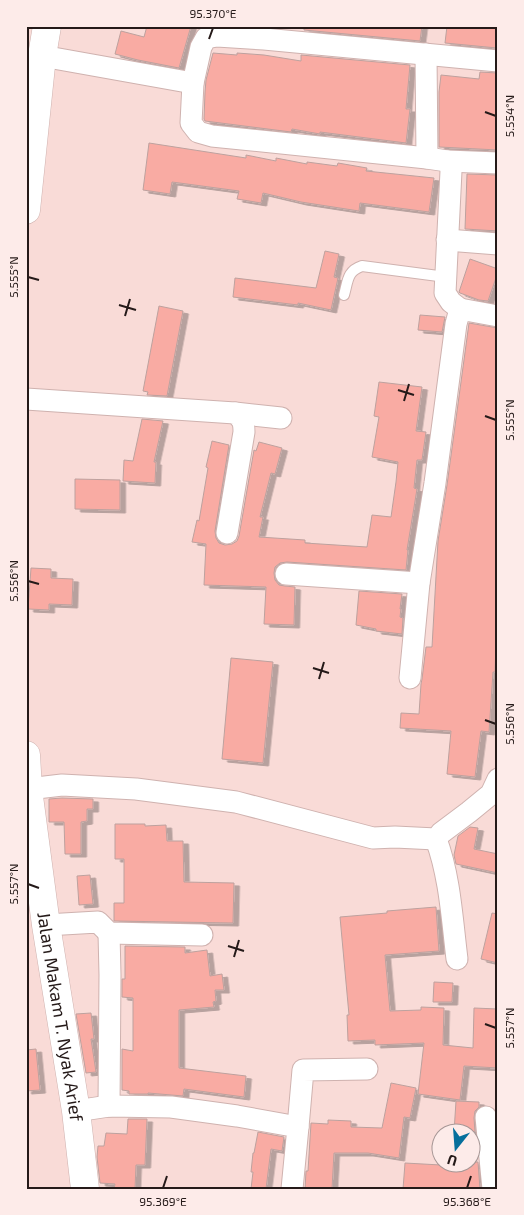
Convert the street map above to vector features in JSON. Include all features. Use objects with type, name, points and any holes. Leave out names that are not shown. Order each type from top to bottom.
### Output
[{"type":"street","points":[[26,210],[42,56],[47,26]]},
{"type":"street","points":[[498,60],[264,39],[217,36],[206,38],[201,47],[193,83],[191,123],[198,132],[222,137],[437,160],[498,163]]},
{"type":"street","points":[[426,54],[437,160]]},
{"type":"street","points":[[42,56],[193,83]]},
{"type":"street","points":[[437,160],[450,166],[451,171],[445,293],[448,299],[460,309],[498,316]]},
{"type":"street","points":[[447,240],[498,244]]},
{"type":"street","points":[[410,678],[419,583],[435,483],[456,324],[460,309]]},
{"type":"street","points":[[26,399],[235,413],[281,418]]},
{"type":"street","points":[[227,533],[244,432],[242,418],[235,413]]},
{"type":"street","points":[[286,574],[419,583]]},
{"type":"street","name":"Jalan Makam T. Nyak Arief","points":[[26,755],[28,789],[46,925],[76,1111],[85,1189]]},
{"type":"street","points":[[436,839],[491,794],[498,779]]},
{"type":"street","points":[[28,789],[62,785],[145,790],[236,802],[373,838],[436,839]]},
{"type":"street","points":[[436,839],[448,881],[457,959]]},
{"type":"street","points":[[46,925],[98,922],[109,932],[202,935]]},
{"type":"street","points":[[109,932],[109,1106]]},
{"type":"street","points":[[292,1189],[303,1070],[367,1070]]},
{"type":"street","points":[[76,1111],[109,1106],[171,1107],[298,1127]]},
{"type":"street","points":[[486,1116],[493,1189]]},
{"type":"lane","points":[[344,295],[351,273],[356,268],[362,266],[446,277]]},
{"type":"building","points":[[147,26],[191,26],[179,68],[115,54],[121,31],[144,37]]},
{"type":"building","points":[[304,26],[422,26],[420,41],[304,30]]},
{"type":"building","points":[[447,26],[498,26],[497,48],[445,43]]},
{"type":"building","points":[[213,53],[264,55],[301,61],[301,55],[410,65],[406,109],[410,109],[406,143],[320,132],[320,134],[292,129],[291,132],[205,121],[206,80]]},
{"type":"building","points":[[480,72],[498,73],[498,150],[439,147],[439,92],[441,75],[479,79]]},
{"type":"building","points":[[149,143],[246,158],[246,155],[276,161],[276,158],[307,164],[307,162],[337,166],[338,163],[367,168],[366,171],[434,178],[429,212],[360,203],[359,211],[301,202],[263,193],[261,203],[237,199],[239,191],[172,182],[170,194],[143,190]]},
{"type":"building","points":[[467,174],[498,175],[498,231],[465,229]]},
{"type":"building","points":[[325,251],[339,254],[334,277],[338,278],[331,310],[298,303],[298,305],[233,297],[235,278],[316,288]]},
{"type":"building","points":[[470,259],[498,269],[488,301],[479,300],[459,292]]},
{"type":"building","points":[[159,306],[183,311],[167,396],[147,395],[148,392],[143,391]]},
{"type":"building","points":[[420,315],[445,317],[442,332],[418,330]]},
{"type":"building","points":[[469,323],[498,328],[498,644],[496,644],[495,672],[493,672],[489,732],[481,731],[475,777],[447,774],[451,731],[400,728],[401,713],[419,714],[426,647],[432,647],[438,541]]},
{"type":"building","points":[[379,382],[422,387],[416,431],[426,432],[422,460],[417,460],[414,488],[417,489],[407,550],[406,570],[280,563],[275,567],[275,580],[279,585],[295,587],[294,625],[264,624],[266,587],[204,585],[206,544],[192,542],[197,520],[199,521],[208,468],[206,467],[212,441],[229,445],[215,531],[219,543],[225,545],[232,544],[237,541],[239,536],[254,450],[256,451],[259,442],[282,448],[275,474],[271,473],[260,517],[263,517],[259,537],[305,540],[305,543],[367,547],[372,515],[391,517],[398,462],[372,457],[379,417],[374,416]]},
{"type":"building","points":[[142,419],[163,421],[154,462],[156,462],[155,483],[123,481],[124,460],[133,461]]},
{"type":"building","points":[[75,479],[120,480],[120,510],[75,509]]},
{"type":"building","points":[[31,568],[51,569],[51,578],[73,579],[72,605],[49,604],[49,610],[28,609]]},
{"type":"building","points":[[359,591],[402,594],[400,617],[403,618],[402,634],[376,631],[376,629],[356,625]]},
{"type":"building","points":[[231,658],[273,662],[263,763],[222,759]]},
{"type":"building","points":[[49,799],[93,799],[93,809],[87,809],[87,821],[81,822],[81,854],[65,854],[64,822],[49,822]]},
{"type":"building","points":[[115,824],[166,825],[167,841],[183,841],[184,882],[234,883],[233,923],[114,921],[114,903],[124,903],[124,859],[115,859]]},
{"type":"building","points":[[470,827],[478,828],[474,849],[498,854],[498,873],[456,864],[454,855],[458,836]]},
{"type":"building","points":[[90,875],[93,904],[79,905],[77,876]]},
{"type":"building","points":[[436,907],[439,951],[385,955],[390,1011],[421,1010],[421,1007],[444,1008],[443,1045],[473,1048],[474,1008],[498,1009],[498,1068],[464,1066],[460,1100],[418,1094],[424,1043],[375,1045],[375,1040],[348,1041],[347,1015],[349,1015],[340,917]]},
{"type":"building","points":[[492,913],[498,914],[498,963],[481,959]]},
{"type":"building","points":[[125,946],[185,947],[185,953],[207,950],[210,976],[222,974],[224,990],[215,990],[216,1001],[213,1002],[214,1007],[179,1010],[179,1068],[246,1076],[244,1097],[184,1089],[183,1096],[148,1093],[129,1094],[129,1091],[122,1090],[122,1049],[133,1051],[133,998],[122,997],[122,979],[125,979]]},
{"type":"building","points":[[434,982],[453,983],[452,1002],[433,1002]]},
{"type":"building","points":[[91,1013],[94,1039],[91,1039],[96,1072],[86,1073],[76,1014]]},
{"type":"building","points":[[36,1049],[40,1090],[26,1091],[26,1050]]},
{"type":"building","points":[[391,1083],[416,1088],[410,1118],[404,1117],[399,1158],[368,1153],[334,1153],[332,1189],[305,1189],[311,1123],[328,1124],[328,1120],[351,1121],[351,1127],[382,1128]]},
{"type":"building","points":[[456,1101],[479,1102],[479,1107],[475,1111],[474,1122],[455,1122]]},
{"type":"building","points":[[128,1119],[147,1119],[145,1165],[136,1165],[135,1189],[114,1189],[115,1184],[100,1183],[97,1157],[98,1146],[104,1146],[106,1133],[127,1134]]},
{"type":"building","points":[[258,1132],[284,1137],[282,1151],[271,1149],[266,1189],[251,1189],[253,1153]]},
{"type":"building","points":[[405,1163],[432,1164],[432,1172],[479,1172],[480,1189],[403,1189]]}]
